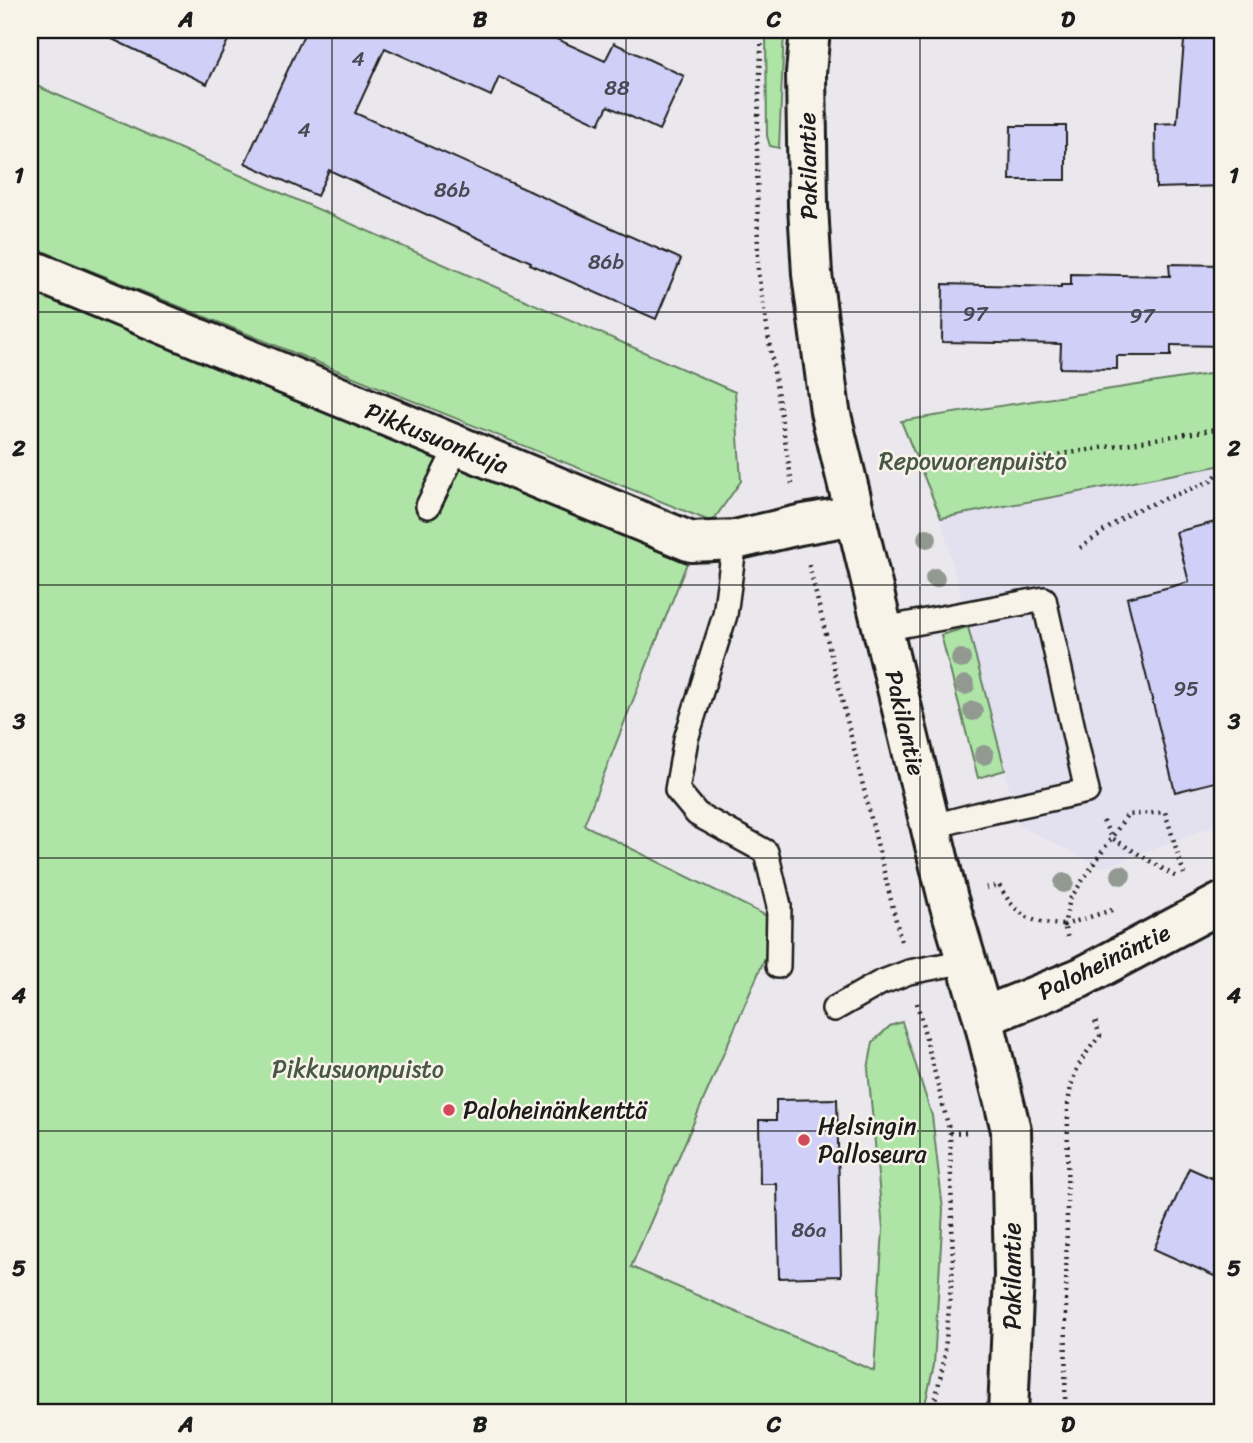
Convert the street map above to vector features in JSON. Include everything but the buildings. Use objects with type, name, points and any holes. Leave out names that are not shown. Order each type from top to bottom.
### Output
[{"type":"main road","name":"Pakilantie","points":[[810,30],[806,73],[808,206],[812,274],[830,411],[930,828],[983,1017],[1011,1130],[1014,1275],[1008,1413]]},
{"type":"main road","name":"Pikkusuonkuja","points":[[30,270],[691,542],[734,540],[799,524],[855,515]]},
{"type":"main road","name":"Paloheinäntie","points":[[983,1017],[1080,978],[1223,902]]},
{"type":"lane","points":[[428,506],[457,447]]},
{"type":"lane","points":[[734,540],[725,615],[686,739],[677,790],[698,814],[766,852],[779,906],[778,966]]},
{"type":"lane","points":[[883,628],[1044,599],[1087,791],[980,814],[930,828]]},
{"type":"lane","points":[[834,1009],[909,972],[967,961]]},
{"type":"path","points":[[791,474],[843,465],[1027,460],[1223,428]]},
{"type":"path","points":[[1080,548],[1131,512],[1211,481],[1223,468]]},
{"type":"path","points":[[1065,1413],[1068,1104],[1071,1081],[1082,1057],[1100,1036],[1064,925],[1069,899],[1112,838],[1127,815],[1165,812],[1187,884],[1112,838],[1087,791]]},
{"type":"path","points":[[999,885],[1009,903],[1023,916],[1041,924],[1064,925]]},
{"type":"shaded area","points":[[1223,465],[1223,822],[1103,868],[1018,825],[941,518]]},
{"type":"green space","points":[[766,30],[784,30],[779,148],[770,146],[767,136]]},
{"type":"green space","points":[[30,83],[735,392],[741,481],[712,522],[30,246]]},
{"type":"green space","name":"Pikkusuonpuisto","points":[[30,289],[687,563],[584,825],[769,917],[765,958],[631,1267],[874,1371],[883,1229],[868,1069],[873,1042],[890,1026],[902,1022],[932,1116],[943,1210],[934,1365],[923,1413],[30,1413]]},
{"type":"green space","name":"Repovuorenpuisto","points":[[1223,372],[1223,465],[941,518],[901,421]]},
{"type":"green space","points":[[968,627],[1005,770],[978,778],[941,635]]},
{"type":"place","name":"Paloheinänkenttä","points":[[449,1110]]},
{"type":"place","name":"Helsingin Palloseura","points":[[804,1140]]}]
